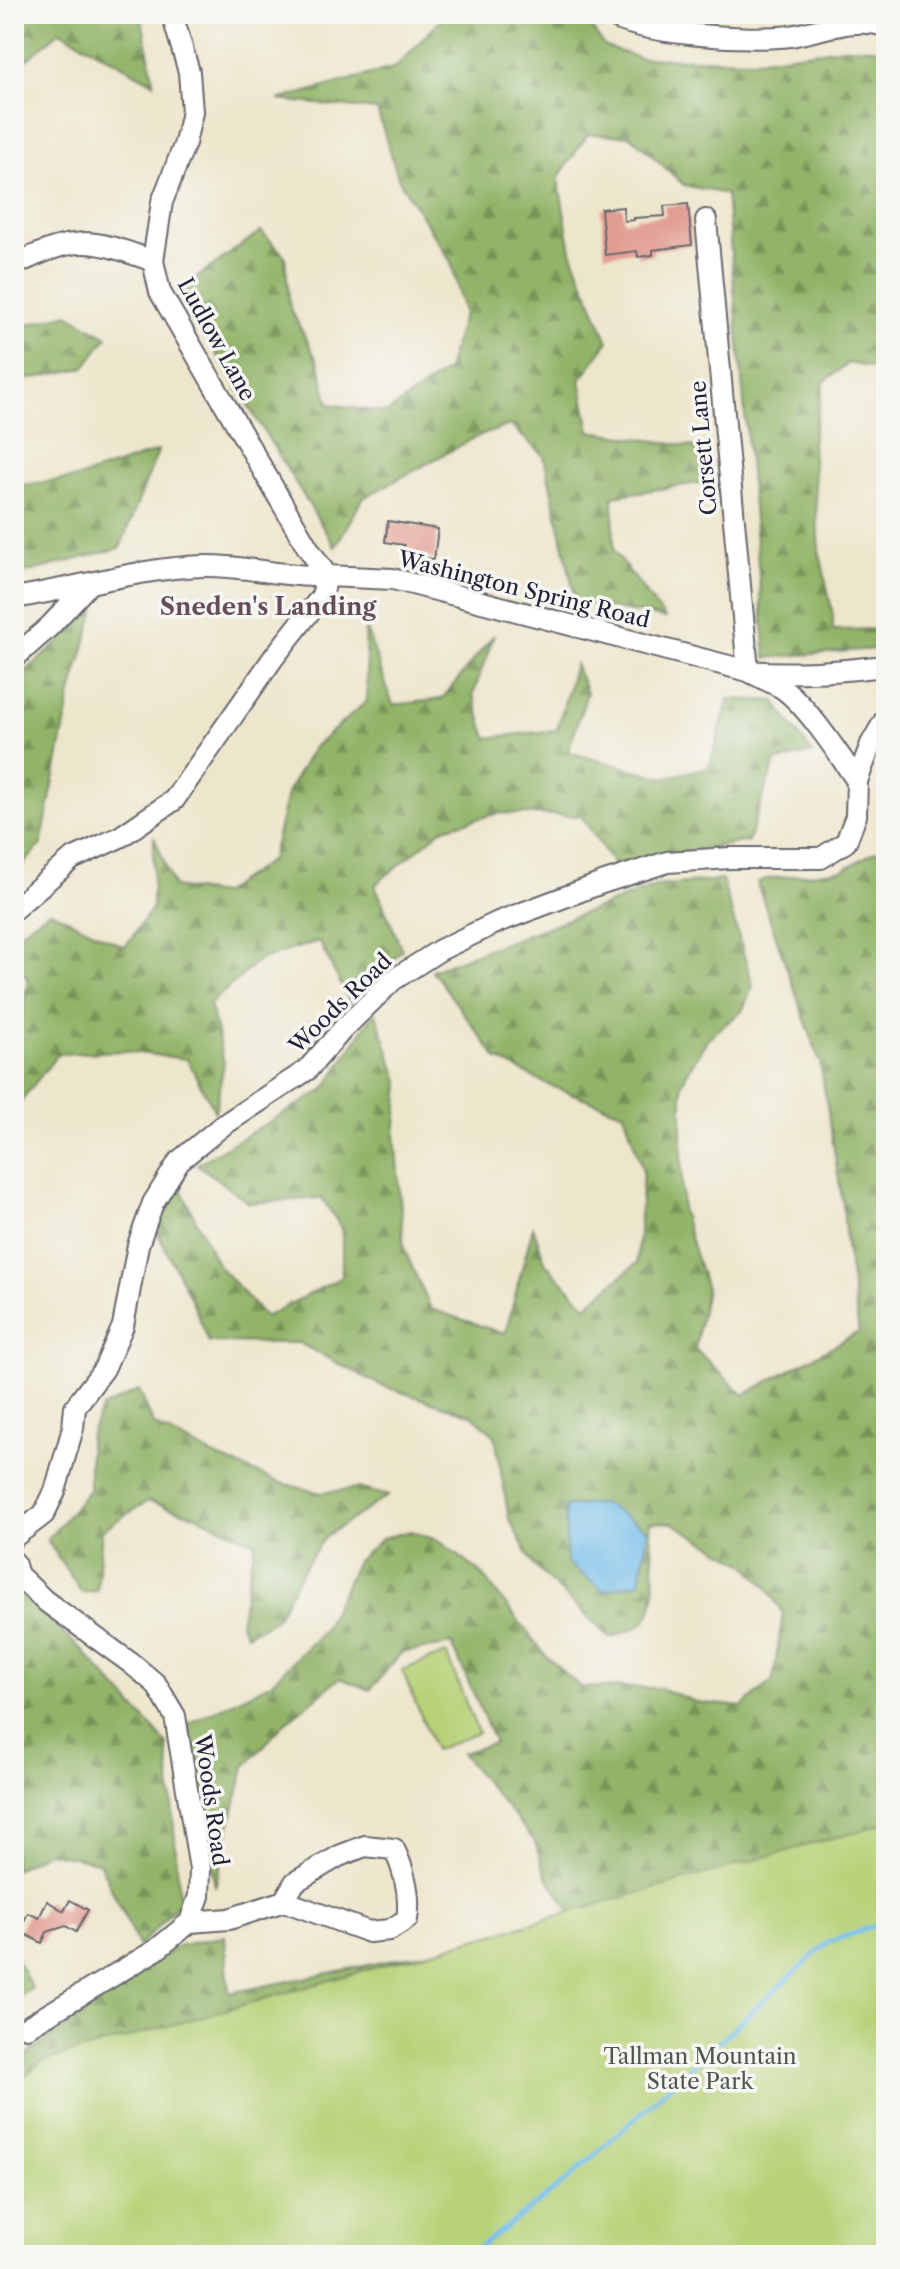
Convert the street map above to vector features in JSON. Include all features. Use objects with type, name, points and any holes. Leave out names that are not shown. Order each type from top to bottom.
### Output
[{"type":"street","name":"Ludlow Lane","points":[[172,14],[189,72],[192,112],[185,143],[162,202],[153,261],[160,292],[327,576]]},
{"type":"street","points":[[608,14],[647,27],[709,35],[789,36],[859,22],[886,26]]},
{"type":"street","name":"Corsett Lane","points":[[706,220],[748,671]]},
{"type":"street","points":[[14,265],[46,250],[74,242],[114,247],[153,261]]},
{"type":"street","name":"Washington Spring Road","points":[[14,598],[169,569],[201,566],[308,577],[393,579],[748,671],[775,674],[886,666]]},
{"type":"street","points":[[14,909],[72,859],[120,837],[174,800],[274,657],[322,596],[327,576]]},
{"type":"street","points":[[14,658],[50,626],[89,584]]},
{"type":"street","points":[[748,671],[784,689],[836,750],[857,781]]},
{"type":"street","name":"Woods Road","points":[[14,1537],[44,1514],[55,1491],[73,1428],[75,1407],[104,1369],[123,1326],[138,1245],[153,1203],[179,1161],[222,1126],[307,1070],[393,980],[440,950],[498,922],[667,862],[821,858],[846,842],[856,816],[857,781],[871,744],[886,718]]},
{"type":"street","name":"Woods Road","points":[[14,1562],[18,1575],[44,1600],[156,1684],[175,1716],[200,1869],[199,1896],[190,1922]]},
{"type":"street","points":[[27,2027],[156,1950],[190,1922],[229,1919],[284,1901],[369,1932],[390,1930],[407,1919],[409,1905],[401,1864],[394,1849],[365,1846],[339,1856],[295,1882],[284,1901]]},
{"type":"green space","points":[[14,14],[141,14],[154,83],[60,31],[14,71]]},
{"type":"green space","points":[[446,14],[583,14],[604,46],[639,58],[755,60],[850,47],[886,49],[886,371],[849,363],[824,382],[812,442],[819,549],[833,615],[833,630],[886,629],[886,648],[766,658],[726,194],[684,185],[631,136],[588,134],[558,178],[571,251],[608,342],[580,380],[590,431],[695,447],[712,481],[613,496],[614,551],[665,618],[576,602],[544,456],[510,425],[474,438],[363,498],[335,547],[178,291],[261,231],[285,256],[290,308],[319,364],[329,404],[387,413],[447,370],[464,312],[451,262],[399,180],[377,110],[278,100],[396,67]]},
{"type":"green space","points":[[68,314],[107,337],[84,368],[14,382],[14,328]]},
{"type":"green space","points":[[158,451],[120,548],[14,576],[14,486],[78,478]]},
{"type":"green space","points":[[95,610],[72,689],[41,845],[14,875],[14,685]]},
{"type":"green space","points":[[365,626],[393,705],[442,699],[494,635],[473,695],[487,738],[557,730],[575,664],[587,693],[568,752],[664,778],[709,767],[729,699],[774,701],[812,753],[775,762],[748,841],[614,865],[581,816],[499,813],[444,828],[375,885],[402,950],[350,1003],[319,941],[259,960],[210,1004],[224,1063],[215,1112],[187,1059],[123,1051],[58,1054],[14,1110],[14,1033],[20,1026],[28,978],[14,967],[14,936],[50,911],[125,947],[152,908],[154,836],[174,887],[221,894],[271,860],[288,791],[313,748],[367,701]]},
{"type":"green space","points":[[876,851],[886,855],[886,1842],[585,1933],[546,1875],[534,1840],[461,1753],[495,1743],[452,1644],[401,1653],[370,1690],[340,1678],[286,1722],[245,1766],[215,1887],[188,1724],[270,1684],[323,1631],[357,1561],[383,1538],[411,1531],[439,1541],[480,1572],[547,1657],[580,1687],[660,1688],[696,1702],[742,1707],[773,1680],[783,1614],[770,1591],[747,1565],[672,1523],[650,1522],[655,1578],[652,1606],[639,1626],[610,1638],[534,1566],[509,1519],[495,1436],[472,1415],[380,1385],[299,1343],[209,1342],[154,1226],[180,1187],[217,1264],[265,1317],[342,1277],[342,1229],[322,1198],[249,1203],[197,1164],[324,1090],[375,1011],[400,1084],[395,1135],[404,1249],[431,1309],[505,1334],[533,1227],[546,1264],[586,1306],[637,1263],[643,1170],[624,1113],[549,1085],[497,1059],[432,970],[656,886],[722,880],[753,986],[742,1011],[708,1038],[682,1082],[682,1211],[706,1289],[695,1349],[744,1395],[859,1332],[820,1062],[757,883],[766,879],[842,870]]},
{"type":"green space","points":[[139,1390],[154,1425],[215,1456],[281,1483],[321,1493],[358,1488],[388,1496],[326,1536],[304,1567],[275,1620],[246,1635],[240,1623],[255,1542],[199,1517],[148,1501],[102,1530],[97,1591],[82,1593],[47,1540],[89,1490],[89,1437],[102,1408]]},
{"type":"green space","points":[[14,1589],[82,1650],[167,1744],[180,1902],[139,1947],[99,1862],[47,1852],[14,1870]]},
{"type":"green space","points":[[446,1653],[478,1733],[435,1750],[402,1670]]},
{"type":"green space","name":"Tallman Mountain State Park","points":[[886,1823],[886,2255],[14,2255],[14,2085],[41,2062]]},
{"type":"green space","points":[[225,1936],[229,1993],[428,1953],[14,2255],[14,2064],[177,1946]]},
{"type":"green space","points":[[14,1954],[32,1988],[14,2001]]},
{"type":"water","points":[[602,1503],[648,1530],[640,1582],[604,1591],[567,1563],[565,1507]]},
{"type":"building","points":[[688,204],[692,245],[653,250],[653,255],[638,257],[637,251],[605,255],[601,209],[623,207],[624,221],[665,216],[664,206]]},
{"type":"building","points":[[388,521],[438,529],[434,559],[414,557],[415,552],[403,550],[404,545],[385,542]]},
{"type":"building","points":[[70,1900],[88,1910],[76,1932],[66,1926],[47,1932],[42,1943],[19,1931],[28,1913],[39,1918],[47,1901],[64,1911]]},
{"type":"waterway","points":[[469,2255],[564,2183],[827,1943],[886,1922]]},
{"type":"district","name":"Sneden's Landing","points":[[268,607]]}]
